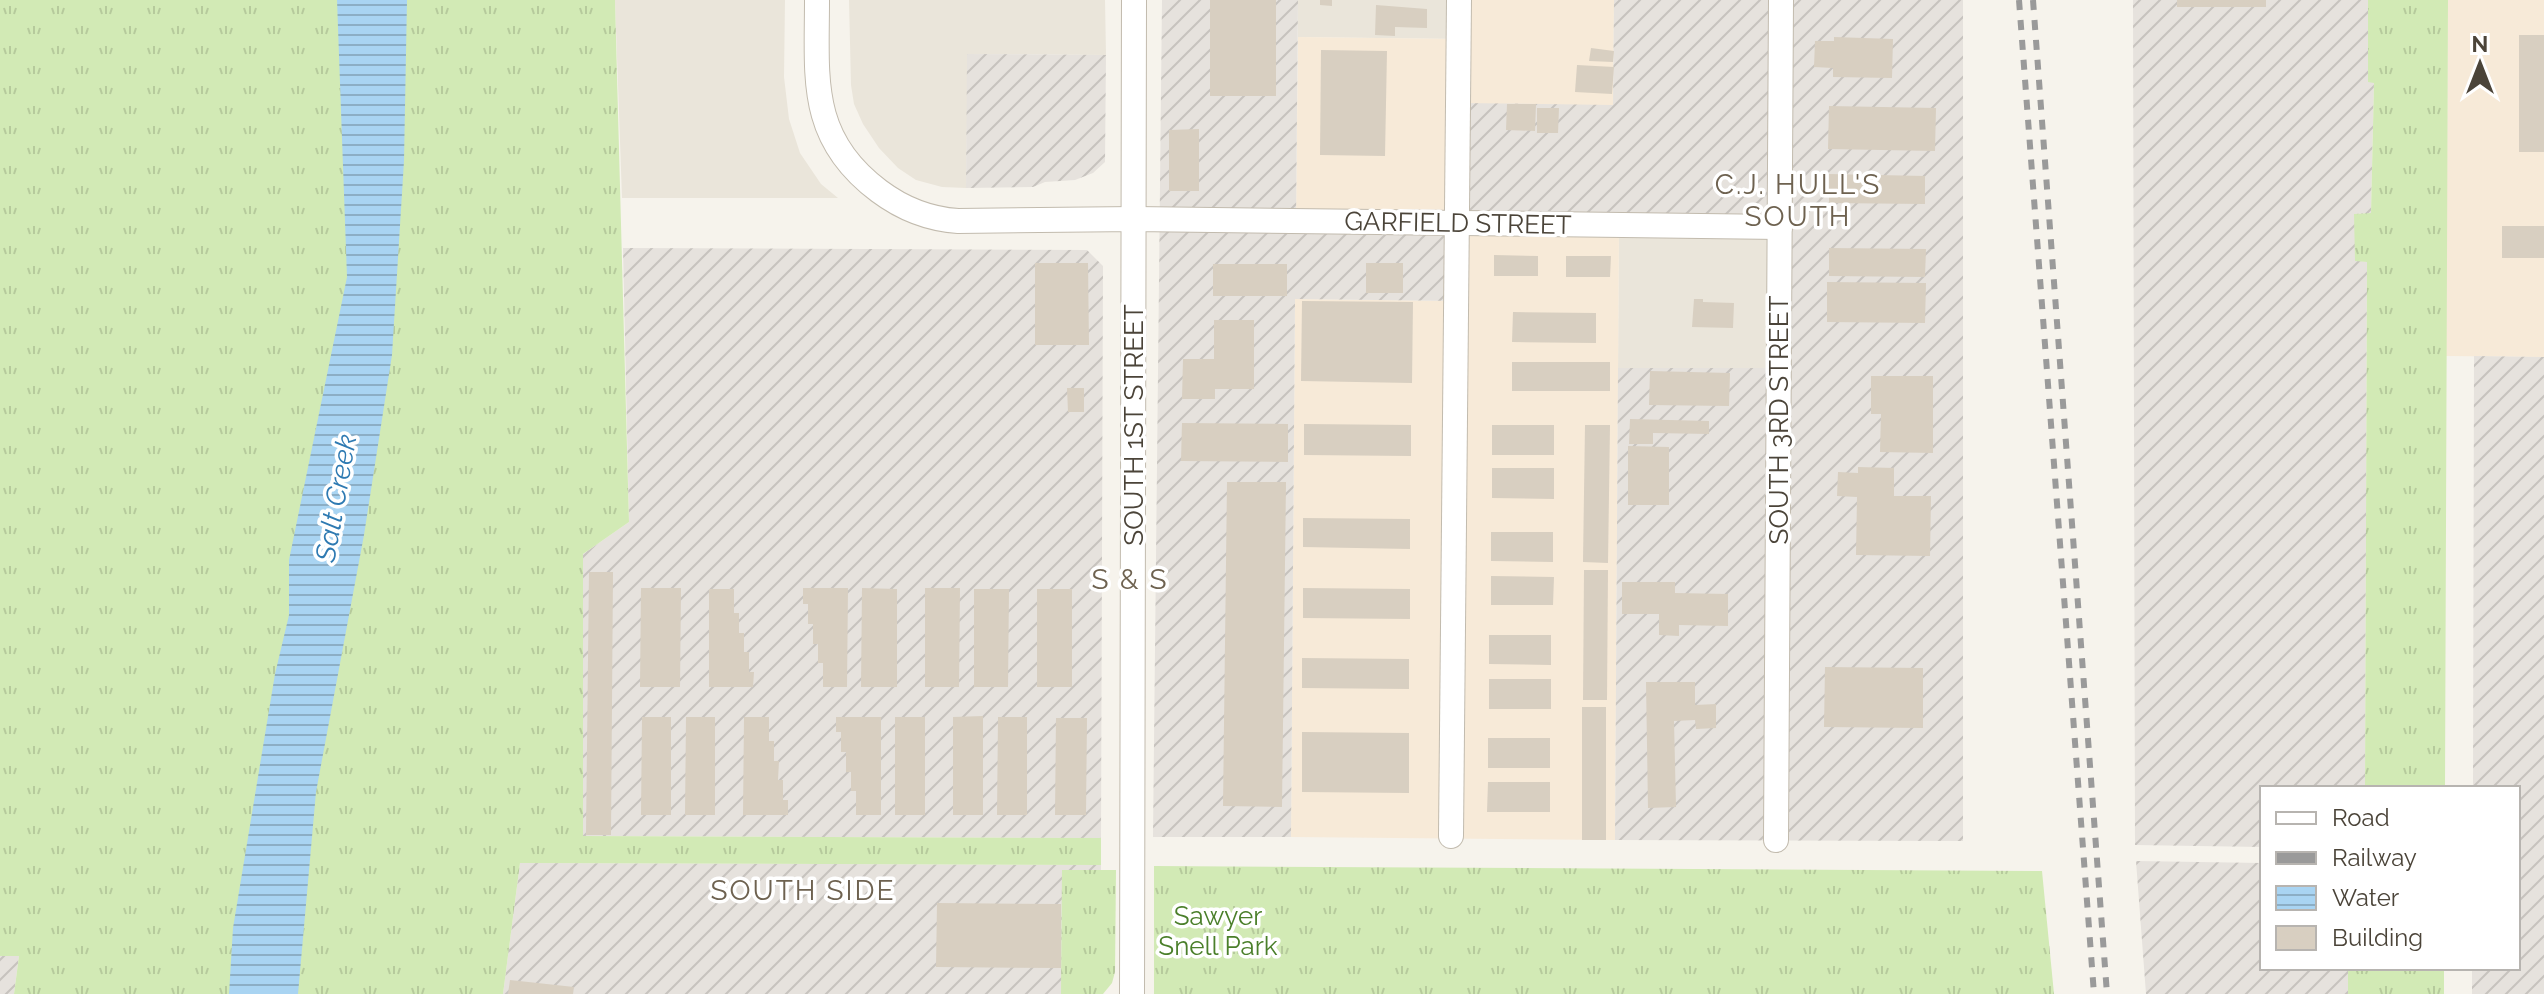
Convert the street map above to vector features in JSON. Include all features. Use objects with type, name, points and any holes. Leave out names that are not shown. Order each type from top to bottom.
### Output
[{"type":"street","name":"GARFIELD STREET","points":[[817,0],[820,104],[832,139],[863,178],[896,202],[931,218],[958,221],[1135,219],[1780,227]]},
{"type":"street","name":"SOUTH 1ST STREET","points":[[1132,994],[1134,0]]},
{"type":"street","points":[[1451,836],[1459,0]]},
{"type":"street","name":"SOUTH 3RD STREET","points":[[1776,840],[1781,0]]},
{"type":"shaded area","points":[[615,0],[785,0],[784,77],[789,119],[800,153],[821,184],[838,198],[622,198]]},
{"type":"shaded area","points":[[849,0],[1105,0],[1106,55],[968,54],[966,188],[942,187],[916,180],[898,168],[879,148],[863,124],[854,104],[851,85]]},
{"type":"shaded area","points":[[1162,0],[1298,0],[1296,221],[1458,223],[1459,103],[1613,105],[1614,0],[1963,0],[1963,841],[1615,840],[1618,368],[1779,368],[1780,227],[1459,223],[1457,301],[1295,299],[1291,837],[1153,837]]},
{"type":"shaded area","points":[[1298,0],[1459,0],[1459,39],[1298,37]]},
{"type":"shaded area","points":[[1459,0],[1614,0],[1613,105],[1619,225],[1615,840],[1291,837],[1295,299],[1457,301],[1296,221],[1298,37],[1459,39]]},
{"type":"shaded area","points":[[2133,0],[2368,0],[2368,81],[2374,82],[2371,213],[2355,214],[2355,260],[2367,262],[2365,786],[2260,786],[2260,847],[2135,845]]},
{"type":"shaded area","points":[[2448,0],[2544,0],[2544,357],[2446,356]]},
{"type":"shaded area","points":[[967,54],[1106,55],[1105,162],[1093,173],[1075,180],[1045,182],[1033,187],[966,188]]},
{"type":"shaded area","points":[[1619,225],[1780,227],[1780,368],[1618,368]]},
{"type":"shaded area","points":[[623,248],[1087,250],[1103,266],[1101,838],[583,836],[583,554],[629,522]]},
{"type":"shaded area","points":[[2474,356],[2544,357],[2544,994],[2472,994],[2472,970],[2520,970],[2520,786],[2473,786]]},
{"type":"shaded area","points":[[2136,861],[2260,863],[2260,970],[2348,970],[2348,994],[2146,994]]},
{"type":"shaded area","points":[[520,863],[1101,865],[1100,994],[503,994]]},
{"type":"shaded area","points":[[0,956],[19,956],[14,994],[0,994]]},
{"type":"green space","points":[[0,0],[615,0],[629,522],[583,554],[583,836],[1101,838],[1101,865],[520,863],[503,994],[14,994],[19,956],[0,956]]},
{"type":"green space","points":[[2368,0],[2448,0],[2445,786],[2365,786],[2367,262],[2355,261],[2354,214],[2371,213],[2374,83],[2368,82]]},
{"type":"green space","name":"Sawyer Snell Park","points":[[1154,866],[2042,871],[2054,994],[1154,994]]},
{"type":"green space","points":[[1062,870],[1116,870],[1115,972],[1112,983],[1103,994],[1061,994]]},
{"type":"green space","points":[[2348,970],[2444,970],[2444,994],[2348,994]]},
{"type":"water","name":"Salt Creek","points":[[337,0],[407,0],[404,161],[392,355],[364,535],[316,792],[298,994],[229,994],[233,928],[275,674],[289,615],[289,560],[347,277]]},
{"type":"building","points":[[1210,0],[1276,0],[1276,96],[1210,96]]},
{"type":"building","points":[[1320,0],[1332,0],[1332,6],[1320,5]]},
{"type":"building","points":[[2177,0],[2266,0],[2266,7],[2177,7]]},
{"type":"building","points":[[1376,5],[1427,9],[1427,28],[1395,27],[1395,36],[1375,35]]},
{"type":"building","points":[[2519,35],[2544,35],[2544,152],[2519,152]]},
{"type":"building","points":[[1834,37],[1893,39],[1892,78],[1833,77],[1833,68],[1814,67],[1815,41],[1834,41]]},
{"type":"building","points":[[1591,48],[1614,51],[1613,62],[1589,61]]},
{"type":"building","points":[[1321,50],[1387,51],[1385,156],[1320,155]]},
{"type":"building","points":[[1577,65],[1614,67],[1612,94],[1575,92]]},
{"type":"building","points":[[1507,104],[1536,104],[1535,131],[1506,130]]},
{"type":"building","points":[[1829,106],[1936,108],[1935,151],[1828,149]]},
{"type":"building","points":[[1537,108],[1559,108],[1558,133],[1537,133]]},
{"type":"building","points":[[1199,129],[1199,191],[1169,191],[1169,130]]},
{"type":"building","points":[[1829,174],[1925,176],[1925,204],[1829,203]]},
{"type":"building","points":[[2502,226],[2544,226],[2544,258],[2502,258]]},
{"type":"building","points":[[1829,248],[1926,249],[1925,277],[1829,276]]},
{"type":"building","points":[[1494,255],[1538,256],[1538,276],[1494,276]]},
{"type":"building","points":[[1566,256],[1611,256],[1610,277],[1566,277]]},
{"type":"building","points":[[1035,263],[1088,263],[1089,345],[1035,345]]},
{"type":"building","points":[[1366,263],[1403,263],[1403,293],[1366,293]]},
{"type":"building","points":[[1213,264],[1287,264],[1287,296],[1213,296]]},
{"type":"building","points":[[1827,282],[1926,283],[1925,323],[1827,322]]},
{"type":"building","points":[[1694,299],[1734,303],[1733,328],[1692,327]]},
{"type":"building","points":[[1302,301],[1413,302],[1412,383],[1301,381]]},
{"type":"building","points":[[1513,312],[1596,313],[1596,343],[1512,342]]},
{"type":"building","points":[[1214,320],[1254,320],[1254,389],[1215,389],[1215,399],[1182,399],[1183,359],[1214,359]]},
{"type":"building","points":[[1512,362],[1610,362],[1610,391],[1512,391]]},
{"type":"building","points":[[1650,371],[1730,373],[1729,406],[1649,405]]},
{"type":"building","points":[[1871,376],[1933,376],[1933,453],[1880,452],[1881,414],[1871,414]]},
{"type":"building","points":[[1067,388],[1084,388],[1084,412],[1068,412]]},
{"type":"building","points":[[1630,419],[1709,421],[1709,434],[1653,433],[1653,444],[1629,444]]},
{"type":"building","points":[[1182,423],[1288,424],[1288,462],[1181,461]]},
{"type":"building","points":[[1304,424],[1411,425],[1411,456],[1304,455]]},
{"type":"building","points":[[1492,425],[1554,425],[1554,455],[1492,455]]},
{"type":"building","points":[[1585,425],[1610,425],[1608,563],[1583,562]]},
{"type":"building","points":[[1628,446],[1669,447],[1669,505],[1628,505]]},
{"type":"building","points":[[1858,467],[1894,468],[1894,496],[1931,496],[1930,556],[1856,555],[1857,497],[1837,496],[1838,472],[1858,473]]},
{"type":"building","points":[[1492,468],[1554,468],[1554,499],[1492,498]]},
{"type":"building","points":[[1227,482],[1286,482],[1282,807],[1223,806]]},
{"type":"building","points":[[1303,518],[1410,519],[1410,549],[1303,547]]},
{"type":"building","points":[[1491,532],[1553,532],[1553,562],[1491,561]]},
{"type":"building","points":[[1584,570],[1608,570],[1607,700],[1583,700]]},
{"type":"building","points":[[589,572],[613,572],[611,835],[586,835]]},
{"type":"building","points":[[1491,576],[1554,577],[1553,605],[1491,605]]},
{"type":"building","points":[[1622,582],[1675,582],[1675,593],[1728,594],[1728,626],[1679,625],[1679,636],[1659,635],[1659,614],[1622,614]]},
{"type":"building","points":[[641,588],[681,588],[680,687],[640,687]]},
{"type":"building","points":[[803,588],[848,588],[847,687],[823,687],[823,663],[818,663],[818,644],[813,644],[813,624],[808,624],[808,604],[803,604]]},
{"type":"building","points":[[862,588],[897,589],[897,687],[861,687]]},
{"type":"building","points":[[925,588],[960,588],[959,687],[925,687]]},
{"type":"building","points":[[1303,588],[1410,589],[1410,619],[1303,618]]},
{"type":"building","points":[[709,589],[734,589],[734,613],[739,613],[739,633],[744,633],[744,652],[749,652],[749,672],[754,672],[753,687],[709,687]]},
{"type":"building","points":[[974,589],[1009,589],[1008,687],[974,687]]},
{"type":"building","points":[[1037,589],[1072,589],[1072,687],[1037,687]]},
{"type":"building","points":[[1489,635],[1551,635],[1551,665],[1489,664]]},
{"type":"building","points":[[1302,658],[1409,659],[1409,689],[1302,688]]},
{"type":"building","points":[[1825,667],[1923,668],[1923,728],[1824,727]]},
{"type":"building","points":[[1489,679],[1551,679],[1551,709],[1489,709]]},
{"type":"building","points":[[1646,682],[1695,682],[1695,705],[1716,704],[1716,728],[1696,729],[1695,720],[1674,721],[1676,807],[1648,808]]},
{"type":"building","points":[[1582,707],[1606,707],[1606,840],[1582,840]]},
{"type":"building","points":[[983,716],[983,815],[953,815],[953,717]]},
{"type":"building","points":[[642,717],[671,717],[671,815],[641,815]]},
{"type":"building","points":[[686,717],[715,717],[715,815],[685,815]]},
{"type":"building","points":[[744,717],[769,717],[769,741],[774,741],[774,761],[779,761],[778,780],[783,780],[783,800],[788,800],[788,815],[743,815]]},
{"type":"building","points":[[836,717],[881,717],[881,815],[856,815],[856,791],[851,791],[851,772],[846,772],[846,752],[841,752],[841,732],[836,732]]},
{"type":"building","points":[[895,717],[925,717],[925,815],[895,815]]},
{"type":"building","points":[[998,717],[1027,717],[1027,815],[997,815]]},
{"type":"building","points":[[1056,718],[1087,718],[1086,815],[1055,815]]},
{"type":"building","points":[[1302,732],[1409,733],[1409,793],[1302,792]]},
{"type":"building","points":[[1488,738],[1550,738],[1550,768],[1488,768]]},
{"type":"building","points":[[1488,782],[1550,782],[1550,812],[1487,812]]},
{"type":"building","points":[[937,903],[1061,904],[1061,968],[936,967]]},
{"type":"building","points":[[510,980],[574,987],[573,994],[508,994]]},
{"type":"railway","points":[[2019,0],[2094,994]]},
{"type":"railway","points":[[2033,0],[2107,994]]},
{"type":"district","name":"C.J. HULL'S SOUTH","points":[[1798,200]]},
{"type":"district","name":"S & S","points":[[1130,579]]},
{"type":"district","name":"SOUTH SIDE","points":[[803,890]]}]
